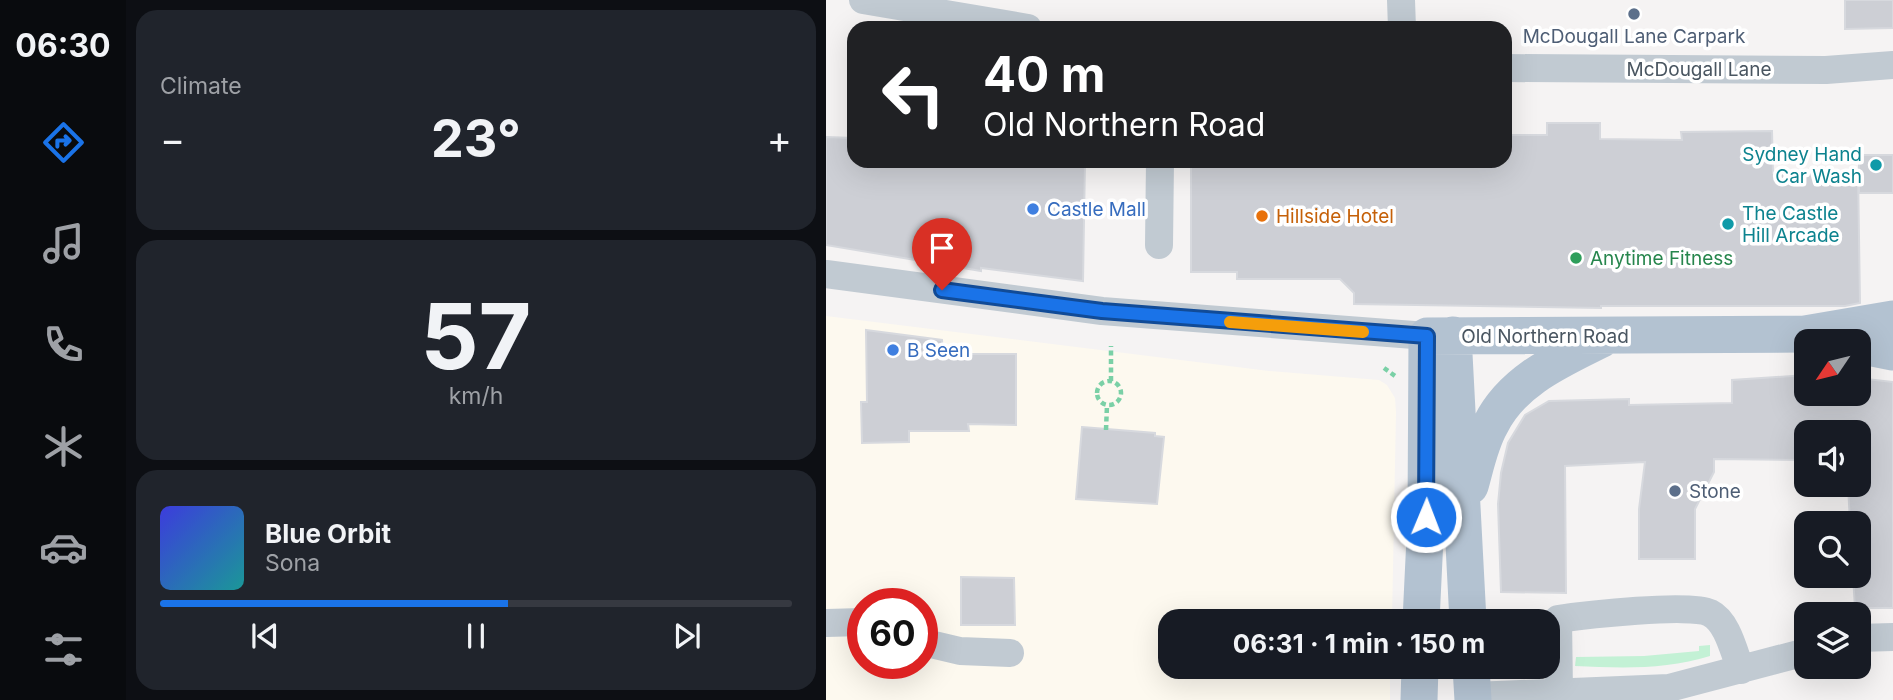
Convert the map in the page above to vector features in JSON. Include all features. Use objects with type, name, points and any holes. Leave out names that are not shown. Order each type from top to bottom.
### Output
[{"type":"main road","name":"Old Northern Road","points":[[1834,329],[1893,319]]},
{"type":"main road","name":"Old Northern Road","points":[[1440,336],[1794,334]]},
{"type":"main road","points":[[1440,336],[1462,514],[1467,609]]},
{"type":"main road","points":[[1422,609],[1440,336]]},
{"type":"main road","points":[[1462,514],[1482,444],[1506,400],[1535,376],[1608,336]]},
{"type":"main road","points":[[1871,348],[1893,352]]},
{"type":"main road","points":[[1419,700],[1420,679]]},
{"type":"street","points":[[863,0],[988,21]]},
{"type":"street","points":[[1401,0],[1402,21]]},
{"type":"street","name":"McDougall Lane","points":[[1512,68],[1826,70],[1893,65]]},
{"type":"street","points":[[1159,245],[1160,168]]},
{"type":"street","name":"Old Northern Road","points":[[826,274],[1102,311],[1440,336]]},
{"type":"street","points":[[1559,692],[1558,619],[1599,614],[1693,609],[1712,613],[1725,629],[1741,670]]},
{"type":"street","points":[[826,623],[847,622]]},
{"type":"street","points":[[1871,638],[1893,637]]},
{"type":"street","points":[[938,646],[960,652],[1010,653]]},
{"type":"street","points":[[1472,688],[1559,692],[1669,688],[1794,655]]},
{"type":"path","points":[[1111,346],[1111,381]]},
{"type":"path","points":[[1111,381],[1117,385],[1120,397],[1115,403],[1107,405],[1098,399],[1097,391],[1103,383],[1111,381]]},
{"type":"path","points":[[1106,430],[1107,405]]},
{"type":"shaded area","points":[[826,316],[1269,371],[1379,380],[1387,385],[1395,398],[1396,412],[1392,609],[1158,609],[1158,679],[1390,679],[1390,700],[826,700]]},
{"type":"green space","points":[[1710,645],[1710,656],[1677,664],[1575,666],[1576,657],[1644,656],[1699,651],[1699,646]]},
{"type":"building","points":[[1845,0],[1893,0],[1893,28],[1845,29]]},
{"type":"building","points":[[1547,123],[1600,123],[1600,139],[1682,140],[1681,132],[1772,131],[1773,173],[1858,171],[1860,303],[1845,306],[1601,308],[1354,304],[1354,293],[1340,279],[1237,279],[1237,272],[1191,272],[1191,168],[1512,168],[1512,135],[1547,135]]},
{"type":"building","points":[[826,137],[847,138],[847,168],[1085,168],[1083,281],[981,268],[981,271],[826,245]]},
{"type":"building","name":"Sydney Hand Car Wash","points":[[1859,155],[1893,155],[1893,193],[1859,193]]},
{"type":"building","points":[[866,330],[942,340],[943,354],[1016,354],[1016,425],[968,424],[969,431],[909,431],[909,442],[862,443],[861,402],[867,402]]},
{"type":"building","points":[[1794,376],[1794,406],[1871,406],[1871,379],[1893,382],[1893,608],[1871,608],[1871,602],[1855,602],[1854,588],[1871,588],[1871,511],[1849,511],[1849,497],[1871,497],[1871,420],[1794,420],[1794,460],[1714,459],[1714,472],[1695,509],[1695,559],[1639,559],[1639,509],[1645,462],[1565,466],[1566,593],[1501,592],[1498,504],[1501,473],[1508,443],[1525,415],[1549,401],[1629,399],[1629,405],[1732,403],[1732,380]]},
{"type":"building","points":[[1082,427],[1155,433],[1155,436],[1164,437],[1157,504],[1076,499]]},
{"type":"building","points":[[961,577],[1014,578],[1015,625],[961,625]]},
{"type":"slow traffic","points":[[1230,322],[1363,332]]},
{"type":"place","name":"McDougall Lane Carpark","points":[[1634,14]]},
{"type":"place","name":"Sydney Hand Car Wash","points":[[1876,165]]},
{"type":"place","name":"Castle Mall","points":[[1033,209]]},
{"type":"place","name":"Hillside Hotel","points":[[1262,216]]},
{"type":"place","name":"The Castle Hill Arcade","points":[[1728,224]]},
{"type":"place","name":"Anytime Fitness","points":[[1576,258]]},
{"type":"place","name":"B Seen","points":[[893,350]]},
{"type":"place","name":"Stone","points":[[1675,491]]},
{"type":"route","points":[[942,290],[1102,311],[1427,336],[1426,517]]}]
